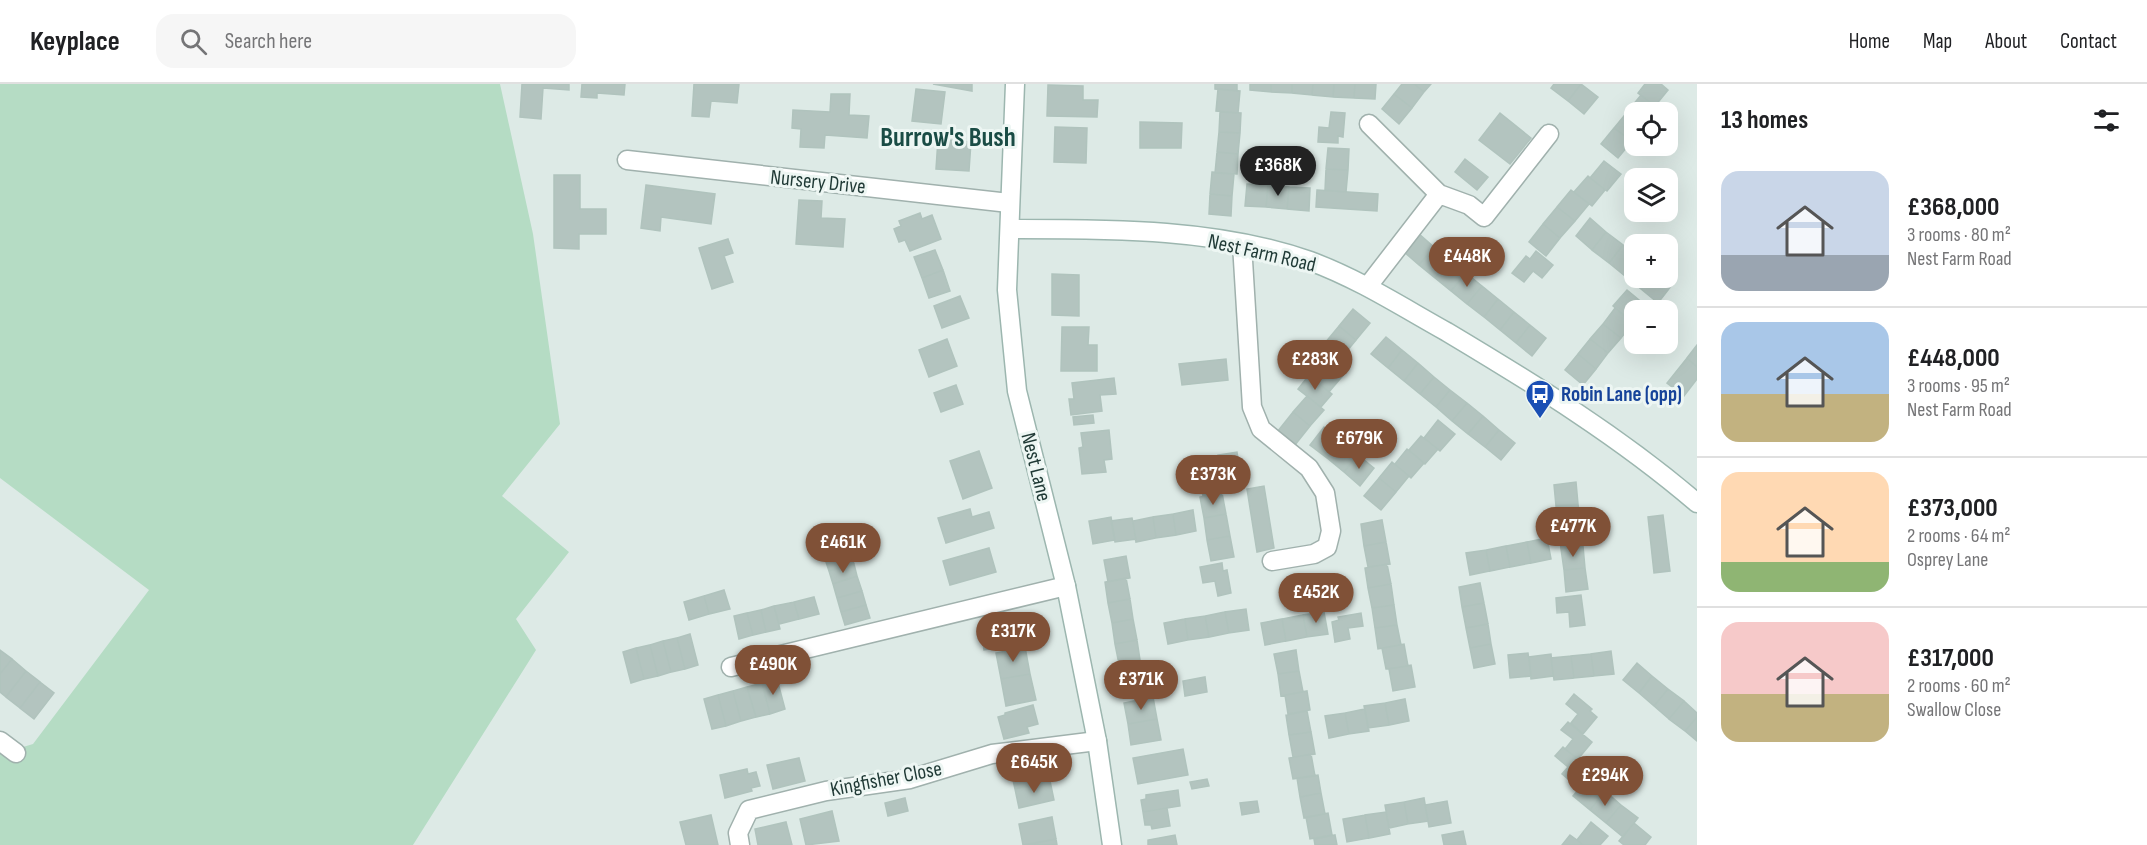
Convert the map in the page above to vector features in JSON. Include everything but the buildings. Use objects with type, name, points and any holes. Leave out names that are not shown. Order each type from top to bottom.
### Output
[{"type":"street","name":"Nest Lane","points":[[1015,84],[1007,290],[1017,391],[1065,586],[1097,741],[1112,845]]},
{"type":"street","points":[[1369,124],[1439,194],[1469,205],[1484,217],[1549,134]]},
{"type":"street","name":"Nursery Drive","points":[[627,160],[1009,203]]},
{"type":"street","points":[[1368,286],[1439,194]]},
{"type":"street","name":"Nest Farm Road","points":[[1010,229],[1124,229],[1242,244],[1310,261],[1368,286],[1518,374],[1655,466],[1697,503]]},
{"type":"street","points":[[1242,244],[1252,407],[1261,429],[1309,468],[1324,493],[1331,531],[1327,547],[1314,554],[1272,561]]},
{"type":"street","points":[[730,667],[1065,586]]},
{"type":"street","points":[[0,741],[16,753]]},
{"type":"street","name":"Kingfisher Close","points":[[740,845],[738,833],[749,810],[826,791],[910,779],[992,754],[1097,741]]},
{"type":"green space","points":[[0,84],[500,84],[533,234],[560,424],[502,496],[569,552],[516,619],[536,650],[413,845],[0,845],[0,754],[33,744],[149,590],[0,478]]},
{"type":"place","name":"Robin Lane (opp)","points":[[1540,420]]},
{"type":"district","name":"Burrow's Bush","points":[[948,138]]}]
